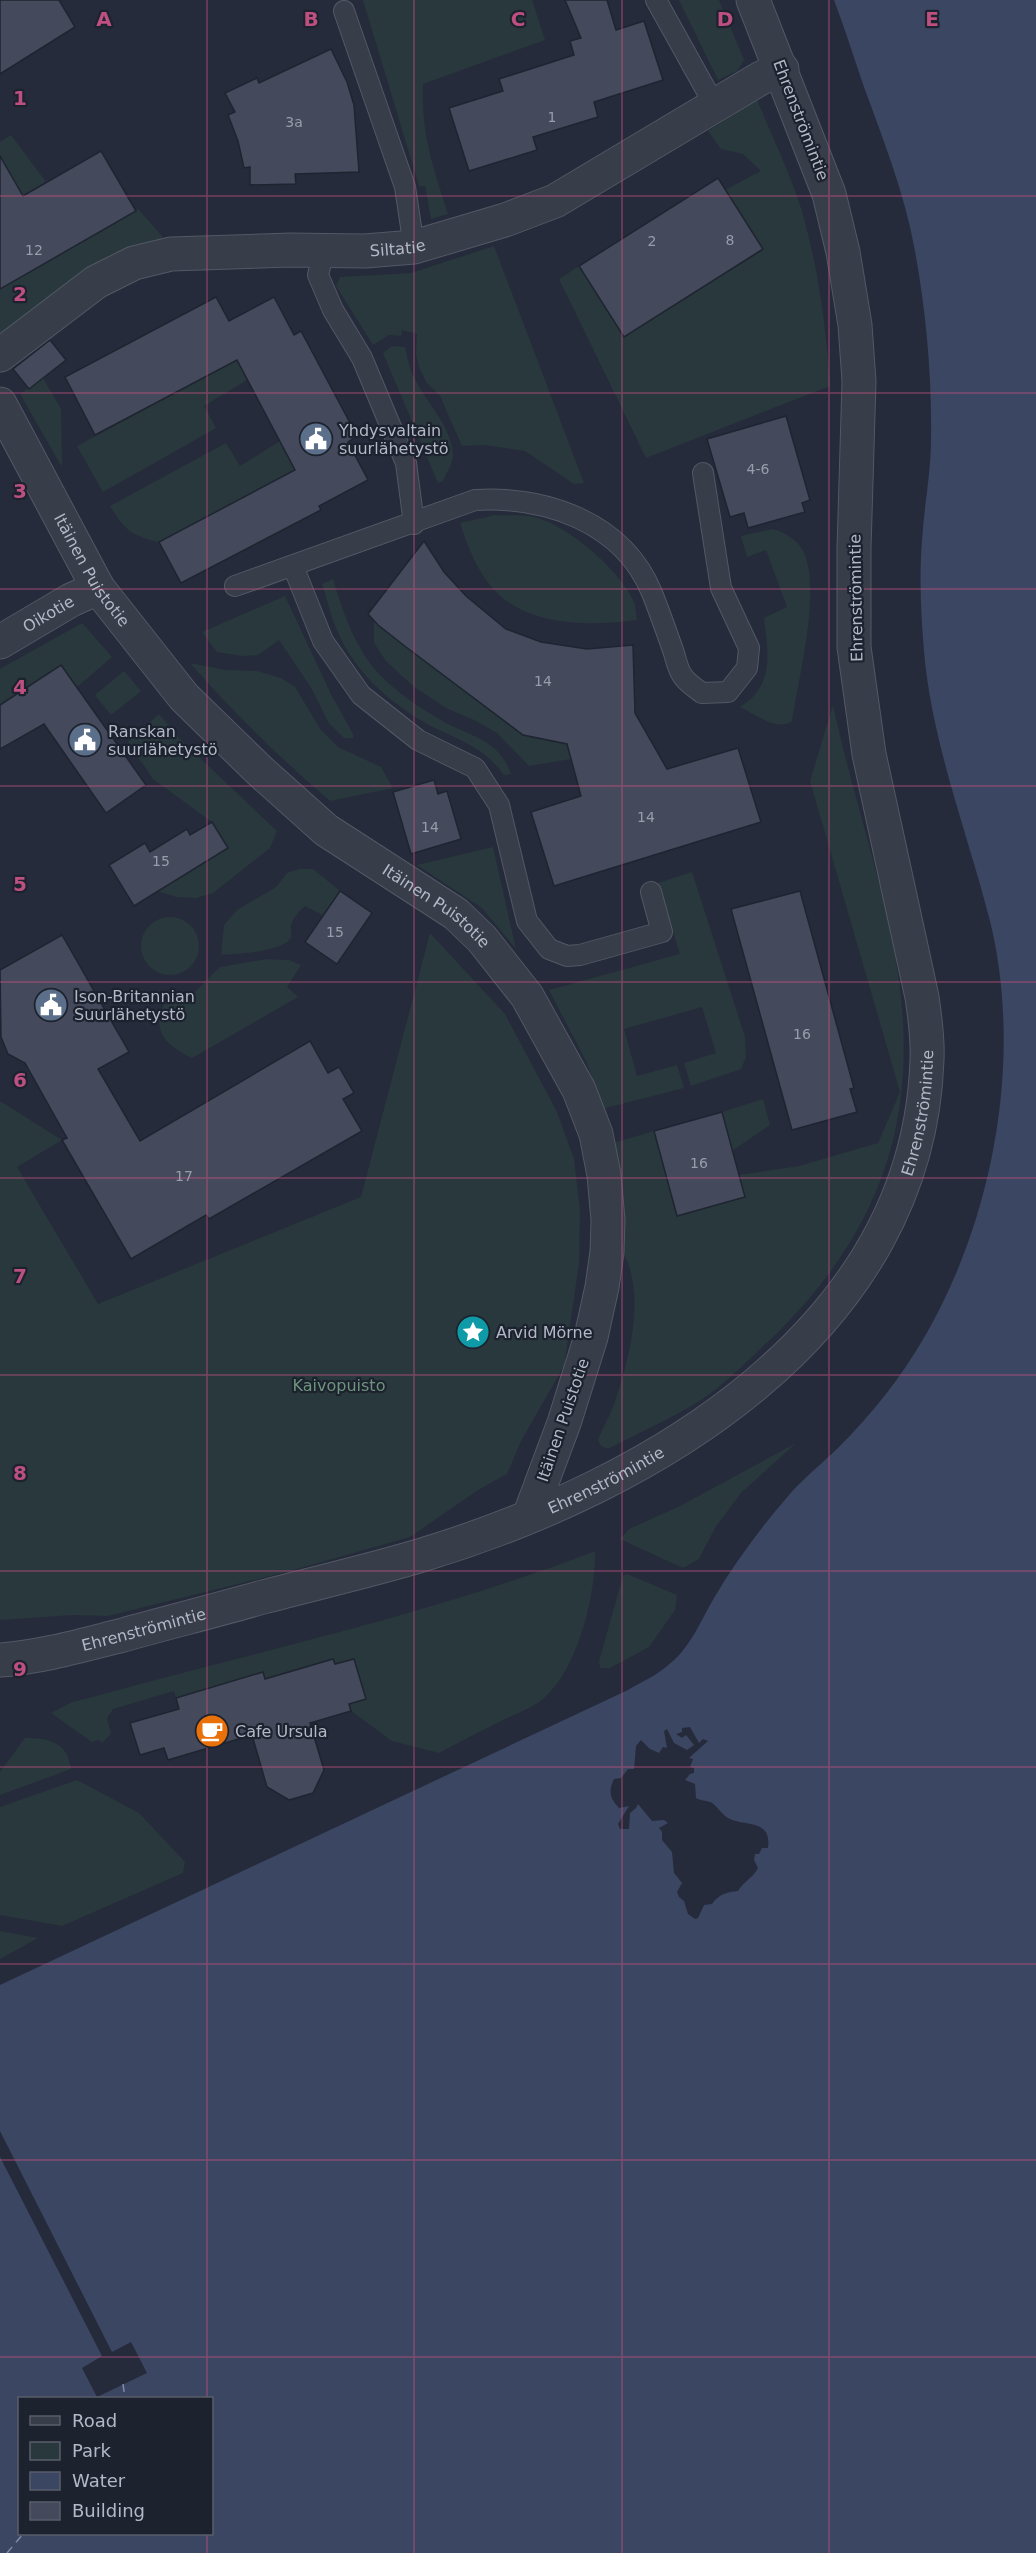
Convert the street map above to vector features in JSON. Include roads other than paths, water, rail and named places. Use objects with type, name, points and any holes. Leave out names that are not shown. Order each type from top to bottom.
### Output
[{"type":"street","name":"Ehrenströmintie","points":[[0,1660],[25,1658],[88,1644],[422,1555],[530,1515],[613,1478],[696,1428],[749,1391],[792,1352],[827,1316],[856,1278],[878,1241],[903,1189],[920,1123],[927,1060],[922,997],[869,754],[854,647],[854,549],[859,392],[855,325],[843,252],[830,194],[753,0]]},
{"type":"street","name":"Siltatie","points":[[0,355],[96,282],[134,263],[171,254],[414,247],[505,220],[555,201],[761,78],[782,69]]},
{"type":"street","name":"Itäinen Puistotie","points":[[0,404],[98,588],[184,697],[260,771],[326,830],[456,914],[482,939],[531,1003],[579,1090],[596,1134],[604,1174],[608,1220],[607,1252],[591,1337],[564,1423],[530,1515]]},
{"type":"street","name":"Oikotie","points":[[0,642],[71,600],[98,588]]},
{"type":"lane","points":[[656,0],[715,106]]},
{"type":"lane","points":[[344,11],[405,187],[414,247]]},
{"type":"lane","points":[[324,251],[318,275],[333,310],[362,358],[406,464],[414,524]]},
{"type":"lane","points":[[235,586],[414,524],[474,500],[499,499],[555,508],[582,518],[606,533],[632,559],[651,591],[681,674],[702,693],[728,692],[747,668],[749,648],[721,588],[704,473]]},
{"type":"lane","points":[[293,566],[322,641],[361,695],[418,740],[475,768],[499,805],[527,921],[549,949],[567,956],[580,955],[662,932],[651,892]]},
{"type":"water","points":[[834,0],[1036,0],[1036,2553],[0,2553],[0,1985],[628,1690],[663,1670],[682,1652],[730,1573],[765,1524],[796,1487],[843,1443],[886,1394],[920,1344],[949,1289],[972,1230],[989,1168],[1000,1106],[1004,1043],[1001,981],[990,921],[942,754],[928,686],[921,610],[923,528],[931,439],[925,318],[910,226],[886,146]],"holes":[[[690,1727],[699,1743],[703,1739],[708,1741],[689,1758],[693,1759],[690,1767],[694,1768],[694,1773],[685,1780],[695,1784],[696,1798],[712,1803],[734,1821],[761,1828],[766,1832],[768,1848],[762,1848],[759,1854],[755,1854],[754,1860],[758,1868],[738,1891],[724,1894],[712,1904],[704,1905],[698,1918],[695,1919],[688,1914],[684,1901],[679,1897],[677,1892],[682,1883],[674,1873],[672,1852],[662,1840],[662,1832],[659,1828],[668,1823],[664,1820],[652,1821],[638,1804],[630,1813],[629,1829],[620,1829],[618,1824],[629,1806],[619,1808],[612,1798],[611,1787],[614,1779],[621,1778],[628,1769],[634,1769],[636,1746],[641,1740],[650,1749],[659,1753],[663,1747],[667,1748],[664,1731],[667,1729],[674,1743],[687,1750],[694,1745],[686,1735],[682,1738],[676,1734],[682,1732],[682,1728]]]},
{"type":"place","name":"Yhdysvaltain suurlähetystö","points":[[316,439]]},
{"type":"place","name":"Ranskan suurlähetystö","points":[[85,740]]},
{"type":"place","name":"Ison-Britannian Suurlähetystö","points":[[51,1005]]},
{"type":"place","name":"Arvid Mörne","points":[[473,1332]]},
{"type":"place","name":"Cafe Ursula","points":[[212,1731]]},
{"type":"park label","name":"Kaivopuisto","points":[[339,1385]]}]
